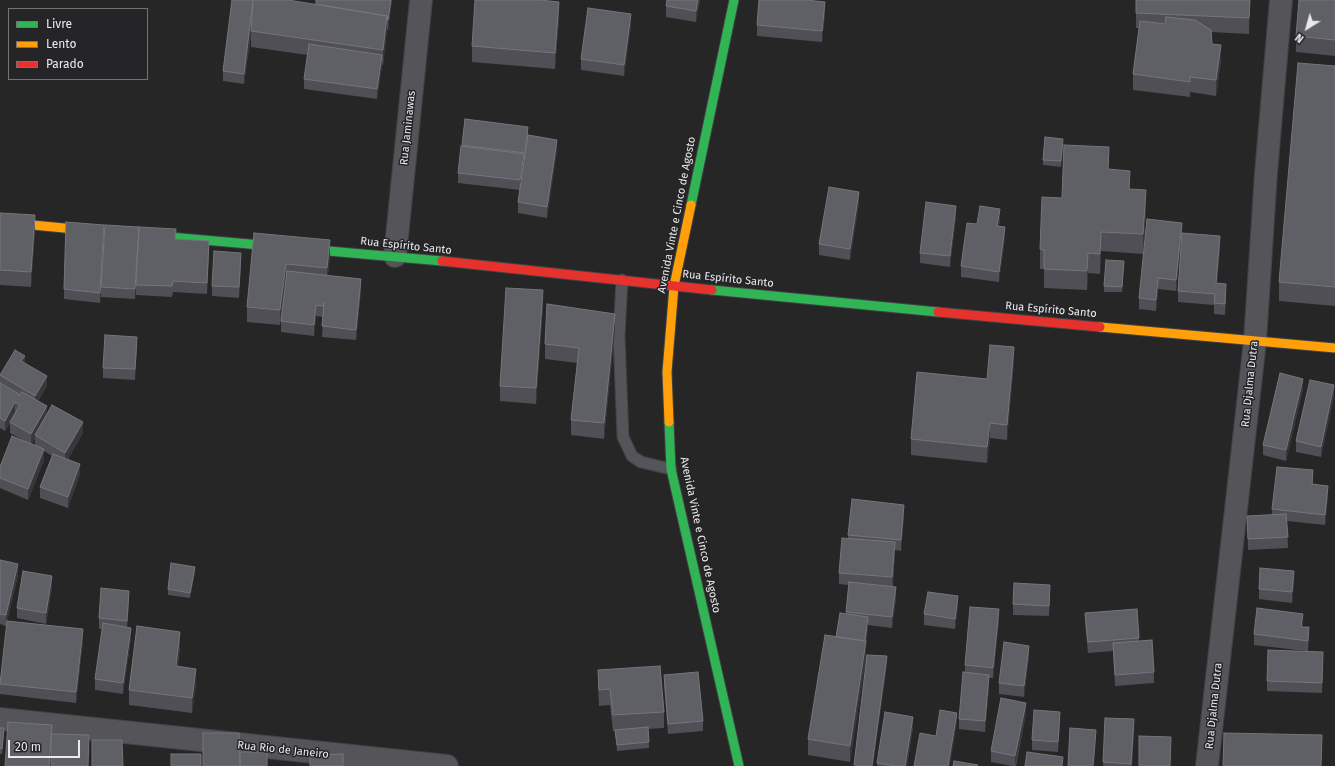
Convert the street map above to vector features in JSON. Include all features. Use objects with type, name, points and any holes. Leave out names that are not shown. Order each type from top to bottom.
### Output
[{"type":"street","name":"Rua Jaminawas","points":[[395,256],[421,0]]},
{"type":"street","name":"Avenida Vinte e Cinco de Agosto","points":[[734,0],[674,286],[667,372],[671,469],[738,766]]},
{"type":"street","name":"Rua Djalma Dutra","points":[[1207,766],[1255,341],[1266,173],[1282,0]]},
{"type":"street","points":[[0,222],[103,231]]},
{"type":"street","name":"Rua Espírito Santo","points":[[134,234],[395,256],[819,301],[1335,348]]},
{"type":"street","name":"Rua Rio de Janeiro","points":[[0,719],[447,766]]},
{"type":"lane","points":[[622,280],[619,336],[623,437],[632,456],[642,462],[671,469]]},
{"type":"building","points":[[232,0],[253,0],[244,74],[223,71]]},
{"type":"building","points":[[253,0],[288,0],[387,16],[383,50],[251,31]]},
{"type":"building","points":[[316,0],[391,0],[387,20],[387,16],[316,4]]},
{"type":"building","points":[[475,0],[540,0],[559,2],[555,53],[472,46]]},
{"type":"building","points":[[667,0],[698,0],[696,11],[666,6]]},
{"type":"building","points":[[759,0],[806,0],[825,2],[822,31],[757,25]]},
{"type":"building","points":[[1136,0],[1250,0],[1249,18],[1136,13]]},
{"type":"building","points":[[1299,0],[1335,0],[1335,40],[1296,36]]},
{"type":"building","points":[[588,8],[631,14],[624,65],[581,59]]},
{"type":"building","points":[[1166,17],[1195,20],[1211,30],[1212,44],[1221,45],[1216,80],[1190,77],[1190,82],[1133,74],[1140,21],[1165,24]]},
{"type":"building","points":[[309,44],[382,55],[377,89],[304,79]]},
{"type":"building","points":[[1298,63],[1335,66],[1335,287],[1279,282]]},
{"type":"building","points":[[465,119],[528,127],[525,153],[462,145]]},
{"type":"building","points":[[528,135],[557,140],[547,207],[518,202]]},
{"type":"building","points":[[1045,137],[1063,139],[1061,161],[1043,160]]},
{"type":"building","points":[[1064,145],[1109,147],[1108,169],[1130,171],[1129,189],[1146,190],[1143,234],[1101,232],[1100,254],[1088,253],[1087,271],[1044,269],[1044,250],[1040,249],[1042,197],[1062,198]]},
{"type":"building","points":[[461,146],[524,154],[520,180],[458,173]]},
{"type":"building","points":[[829,187],[859,192],[850,249],[819,244]]},
{"type":"building","points":[[926,202],[956,206],[950,256],[920,253]]},
{"type":"building","points":[[980,206],[1000,209],[997,226],[1005,227],[999,272],[961,266],[967,223],[977,224]]},
{"type":"building","points":[[0,213],[35,215],[31,272],[0,270]]},
{"type":"building","points":[[1147,219],[1182,223],[1176,280],[1158,278],[1156,300],[1139,298]]},
{"type":"building","points":[[66,222],[104,225],[100,293],[64,289]]},
{"type":"building","points":[[105,225],[139,227],[135,289],[101,287]]},
{"type":"building","points":[[139,227],[176,229],[175,239],[209,241],[207,283],[173,281],[172,286],[136,285]]},
{"type":"building","points":[[254,233],[330,240],[327,268],[286,264],[280,310],[247,307]]},
{"type":"building","points":[[1182,233],[1220,236],[1216,283],[1226,284],[1225,304],[1214,303],[1215,294],[1178,291]]},
{"type":"building","points":[[214,251],[241,253],[239,287],[212,286]]},
{"type":"building","points":[[1106,260],[1124,261],[1122,287],[1104,286]]},
{"type":"building","points":[[287,271],[361,279],[356,330],[322,326],[324,303],[323,306],[316,305],[314,325],[281,321]]},
{"type":"building","points":[[506,288],[543,290],[536,388],[500,386]]},
{"type":"building","points":[[547,304],[615,314],[604,423],[571,420],[579,348],[545,344]]},
{"type":"building","points":[[105,335],[137,337],[135,369],[103,368]]},
{"type":"building","points":[[990,345],[1014,347],[1007,425],[990,423],[987,447],[911,439],[917,372],[987,379]]},
{"type":"building","points":[[15,350],[25,356],[21,361],[47,376],[35,396],[0,375]]},
{"type":"building","points":[[1280,373],[1303,379],[1286,450],[1263,445]]},
{"type":"building","points":[[1310,380],[1334,385],[1321,447],[1296,441]]},
{"type":"building","points":[[0,383],[19,394],[19,396],[22,392],[47,406],[31,434],[10,422],[20,405],[15,402],[5,421],[0,418]]},
{"type":"building","points":[[52,405],[83,422],[65,453],[35,435]]},
{"type":"building","points":[[12,436],[44,449],[28,489],[0,478],[0,467]]},
{"type":"building","points":[[53,454],[80,464],[68,497],[40,487]]},
{"type":"building","points":[[1277,467],[1313,470],[1312,484],[1328,486],[1325,515],[1272,509]]},
{"type":"building","points":[[852,499],[904,505],[901,540],[848,535]]},
{"type":"building","points":[[1286,514],[1288,537],[1248,539],[1247,516]]},
{"type":"building","points":[[842,538],[895,542],[892,577],[839,573]]},
{"type":"building","points":[[0,560],[18,564],[6,615],[0,614]]},
{"type":"building","points":[[171,563],[195,567],[190,593],[168,589]]},
{"type":"building","points":[[1260,568],[1294,571],[1292,592],[1259,589]]},
{"type":"building","points":[[23,571],[52,576],[46,613],[17,608]]},
{"type":"building","points":[[849,582],[896,587],[892,617],[846,612]]},
{"type":"building","points":[[1014,583],[1050,585],[1049,606],[1013,604]]},
{"type":"building","points":[[101,588],[129,591],[127,621],[99,618]]},
{"type":"building","points":[[928,592],[958,596],[955,619],[924,614]]},
{"type":"building","points":[[970,607],[999,609],[993,668],[965,665]]},
{"type":"building","points":[[1257,608],[1303,614],[1301,627],[1309,627],[1308,641],[1254,634]]},
{"type":"building","points":[[1137,609],[1139,638],[1088,642],[1085,613]]},
{"type":"building","points":[[840,613],[868,617],[865,641],[836,637]]},
{"type":"building","points":[[7,621],[83,629],[76,692],[0,684]]},
{"type":"building","points":[[103,623],[131,628],[123,683],[95,679]]},
{"type":"building","points":[[137,626],[180,632],[176,666],[196,669],[192,698],[129,690]]},
{"type":"building","points":[[825,635],[866,641],[850,746],[808,739]]},
{"type":"building","points":[[1152,640],[1154,672],[1115,675],[1113,643]]},
{"type":"building","points":[[1004,642],[1029,646],[1024,686],[999,683]]},
{"type":"building","points":[[1268,650],[1323,652],[1322,683],[1267,681]]},
{"type":"building","points":[[867,655],[887,656],[872,766],[860,766],[854,765]]},
{"type":"building","points":[[660,666],[664,712],[613,715],[610,689],[599,690],[598,670]]},
{"type":"building","points":[[698,672],[703,721],[668,724],[664,675]]},
{"type":"building","points":[[963,672],[989,675],[985,721],[959,719]]},
{"type":"building","points":[[1001,698],[1026,703],[1015,756],[991,751]]},
{"type":"building","points":[[940,710],[957,713],[948,766],[914,766],[920,733],[936,736]]},
{"type":"building","points":[[1034,710],[1060,712],[1058,742],[1032,740]]},
{"type":"building","points":[[885,712],[913,717],[905,766],[877,763]]},
{"type":"building","points":[[1105,718],[1134,719],[1131,764],[1103,762]]},
{"type":"building","points":[[8,722],[52,725],[49,766],[5,766]]},
{"type":"building","points":[[648,727],[649,742],[617,745],[615,730]]},
{"type":"building","points":[[0,728],[4,728],[2,749],[0,748]]},
{"type":"building","points":[[1070,728],[1096,730],[1093,766],[1068,766]]},
{"type":"building","points":[[203,733],[239,733],[240,766],[203,766]]},
{"type":"building","points":[[1224,733],[1322,735],[1321,766],[1223,766]]},
{"type":"building","points":[[51,734],[89,735],[88,766],[51,766]]},
{"type":"building","points":[[1139,736],[1171,737],[1170,766],[1139,766]]},
{"type":"building","points":[[92,740],[122,740],[123,766],[92,766]]},
{"type":"building","points":[[240,752],[267,752],[267,766],[240,766]]},
{"type":"building","points":[[1027,752],[1063,757],[1062,766],[1025,766]]},
{"type":"building","points":[[171,754],[201,754],[201,766],[171,766]]},
{"type":"building","points":[[343,754],[343,766],[310,766],[310,755]]},
{"type":"building","points":[[954,761],[978,765],[953,766]]},
{"type":"traffic: fast","points":[[691,205],[734,0]]},
{"type":"traffic: fast","points":[[147,235],[442,261]]},
{"type":"traffic: fast","points":[[712,290],[938,312]]},
{"type":"traffic: fast","points":[[669,422],[671,469],[739,766]]},
{"type":"traffic: slow","points":[[669,422],[667,372],[674,286],[691,205]]},
{"type":"traffic: slow","points":[[0,222],[96,231]]},
{"type":"traffic: slow","points":[[1100,327],[1335,348]]},
{"type":"traffic: jam","points":[[442,261],[712,290]]},
{"type":"traffic: jam","points":[[938,312],[1100,327]]}]
